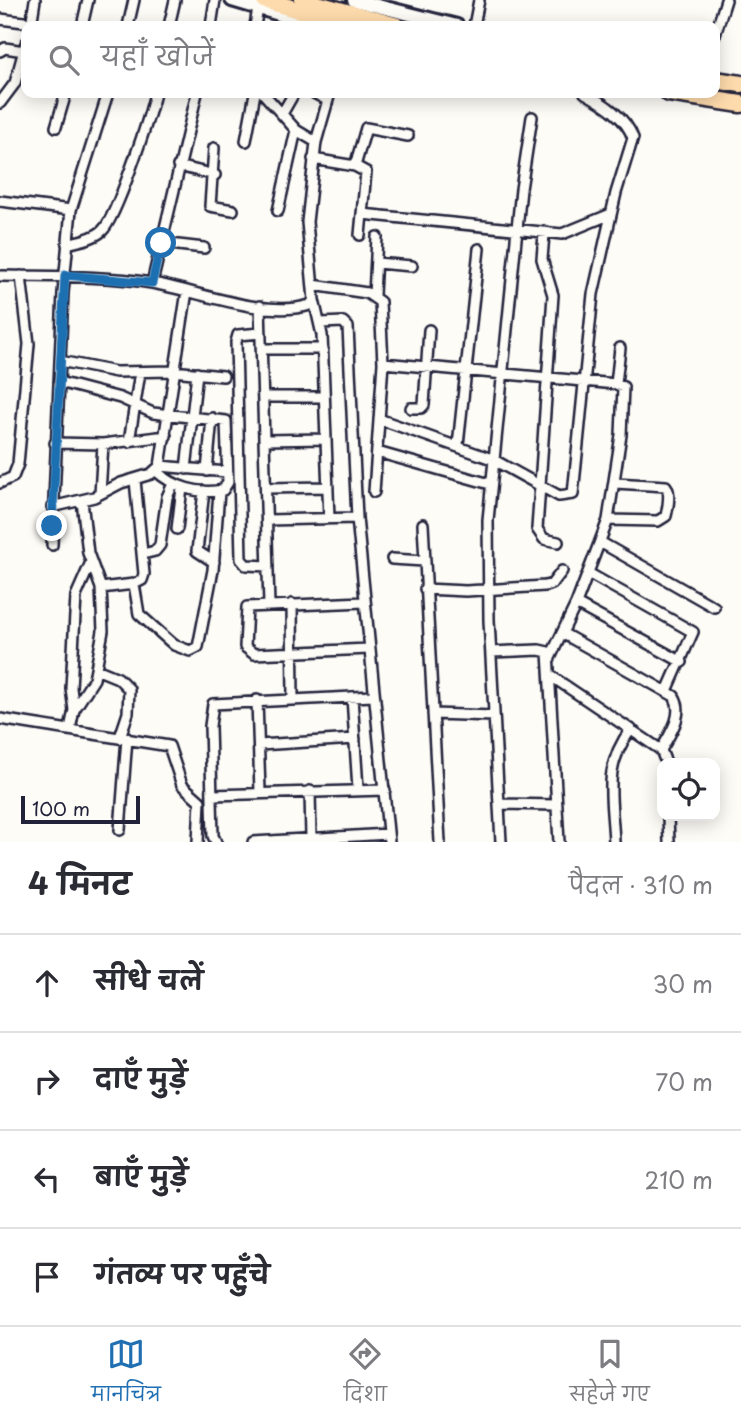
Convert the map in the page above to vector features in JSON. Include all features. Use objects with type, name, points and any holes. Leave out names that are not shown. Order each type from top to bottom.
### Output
[{"type":"highway","points":[[303,0],[379,21]]},
{"type":"highway","points":[[261,4],[333,21]]},
{"type":"highway","points":[[720,81],[741,84]]},
{"type":"highway","points":[[701,98],[741,104]]},
{"type":"street","points":[[32,21],[35,0]]},
{"type":"street","points":[[83,21],[88,0]]},
{"type":"street","points":[[129,21],[134,0]]},
{"type":"street","points":[[170,21],[175,0]]},
{"type":"street","points":[[212,21],[215,0]]},
{"type":"street","points":[[232,0],[261,4],[283,21]]},
{"type":"street","points":[[354,0],[439,21]]},
{"type":"street","points":[[475,21],[479,0]]},
{"type":"street","points":[[719,21],[726,0]]},
{"type":"street","points":[[256,21],[261,4]]},
{"type":"street","points":[[0,19],[21,23]]},
{"type":"street","points":[[0,51],[21,47]]},
{"type":"street","points":[[0,103],[15,83],[21,61]]},
{"type":"street","points":[[56,127],[64,98]]},
{"type":"street","points":[[52,545],[55,443],[71,210],[106,98]]},
{"type":"street","points":[[67,244],[93,237],[106,227],[141,143],[154,98]]},
{"type":"street","points":[[152,283],[196,98]]},
{"type":"street","points":[[246,141],[254,98]]},
{"type":"street","points":[[268,98],[296,130],[316,142]]},
{"type":"street","points":[[282,114],[291,98]]},
{"type":"street","points":[[329,98],[313,159],[307,222],[314,300],[321,323],[323,349],[329,518]]},
{"type":"street","points":[[379,419],[492,458],[565,497],[573,494],[593,294],[611,215],[633,138],[630,129],[618,116],[592,98]]},
{"type":"street","points":[[501,842],[488,589],[490,484],[505,372],[521,189],[533,117]]},
{"type":"street","points":[[355,166],[366,128],[408,136]]},
{"type":"street","points":[[278,211],[296,130]]},
{"type":"street","points":[[215,148],[215,175],[210,206],[233,210]]},
{"type":"street","points":[[313,159],[355,166],[368,175],[360,235]]},
{"type":"street","points":[[178,166],[215,175]]},
{"type":"street","points":[[0,201],[71,210]]},
{"type":"street","points":[[362,214],[544,234],[573,232],[611,215]]},
{"type":"street","points":[[544,234],[542,259],[553,295],[545,377],[537,529],[544,539],[558,542]]},
{"type":"street","points":[[374,492],[383,363],[382,307],[374,295],[377,237]]},
{"type":"street","points":[[161,243],[204,248]]},
{"type":"street","points":[[458,445],[479,249]]},
{"type":"street","points":[[376,263],[412,266]]},
{"type":"street","points":[[1,276],[65,275],[152,283],[260,306],[301,308],[310,305],[314,300]]},
{"type":"street","points":[[0,483],[13,477],[18,464],[29,344],[21,276]]},
{"type":"street","points":[[313,285],[374,295]]},
{"type":"street","points":[[158,468],[166,436],[173,371],[187,291]]},
{"type":"street","points":[[260,306],[269,605]]},
{"type":"street","points":[[253,842],[389,838],[357,518],[348,327],[343,322],[321,323]]},
{"type":"street","points":[[411,408],[421,408],[424,405],[429,330]]},
{"type":"street","points":[[261,333],[238,335],[236,342],[240,559],[246,565],[268,566]]},
{"type":"street","points":[[616,384],[620,348]]},
{"type":"street","points":[[262,349],[323,349]]},
{"type":"street","points":[[60,360],[116,372],[173,371],[223,376]]},
{"type":"street","points":[[383,363],[616,384],[621,385],[624,391],[615,483],[608,520],[576,604],[550,658],[559,842]]},
{"type":"street","points":[[129,442],[140,372]]},
{"type":"street","points":[[186,469],[197,373]]},
{"type":"street","points":[[59,382],[120,398],[168,415],[226,421],[226,488],[219,492],[178,486],[158,468]]},
{"type":"street","points":[[264,397],[324,397]]},
{"type":"street","points":[[207,471],[212,418]]},
{"type":"street","points":[[55,443],[103,444],[166,436]]},
{"type":"street","points":[[265,440],[326,439]]},
{"type":"street","points":[[100,494],[103,444]]},
{"type":"street","points":[[377,452],[490,484]]},
{"type":"street","points":[[52,507],[82,501],[158,468],[228,472]]},
{"type":"street","points":[[101,588],[134,584],[142,580],[144,574],[135,480]]},
{"type":"street","points":[[608,520],[658,521],[666,516],[667,511],[666,486],[615,483]]},
{"type":"street","points":[[177,529],[178,486]]},
{"type":"street","points":[[143,554],[155,551],[160,545],[168,492],[178,486]]},
{"type":"street","points":[[266,488],[327,487]]},
{"type":"street","points":[[204,491],[197,551],[214,562]]},
{"type":"street","points":[[134,584],[139,614],[178,648],[194,650],[201,641],[214,562],[219,492]]},
{"type":"street","points":[[74,710],[88,690],[96,669],[103,631],[101,588],[91,562],[82,501]]},
{"type":"street","points":[[267,520],[357,518]]},
{"type":"street","points":[[423,524],[440,842]]},
{"type":"street","points":[[600,542],[714,607]]},
{"type":"street","points":[[392,559],[424,561]]},
{"type":"street","points":[[70,729],[74,710],[71,688],[76,596],[91,562]]},
{"type":"street","points":[[425,589],[545,586],[552,584],[562,571]]},
{"type":"street","points":[[588,573],[690,628],[694,638],[667,691]]},
{"type":"street","points":[[364,602],[247,607],[244,647],[254,654],[369,649]]},
{"type":"street","points":[[292,604],[293,699]]},
{"type":"street","points":[[576,604],[682,662]]},
{"type":"street","points":[[562,633],[667,691],[678,703],[678,711],[661,750]]},
{"type":"street","points":[[491,652],[544,650],[550,658]]},
{"type":"street","points":[[96,669],[118,678],[129,689],[123,737],[120,830]]},
{"type":"street","points":[[551,676],[661,750],[664,758]]},
{"type":"street","points":[[216,842],[213,836],[211,707],[218,702],[373,696]]},
{"type":"street","points":[[352,697],[358,789]]},
{"type":"street","points":[[257,700],[260,792]]},
{"type":"street","points":[[433,715],[494,716]]},
{"type":"street","points":[[0,719],[162,743],[173,750],[182,785],[200,801],[198,842]]},
{"type":"street","points":[[614,842],[612,766],[618,747],[631,729]]},
{"type":"street","points":[[259,745],[355,739]]},
{"type":"street","points":[[212,795],[385,790]]},
{"type":"street","points":[[310,791],[310,839]]},
{"type":"street","points":[[499,804],[557,805]]},
{"type":"street","points":[[668,821],[669,842]]},
{"type":"route","points":[[52,526],[65,275],[152,283],[161,243]]}]
